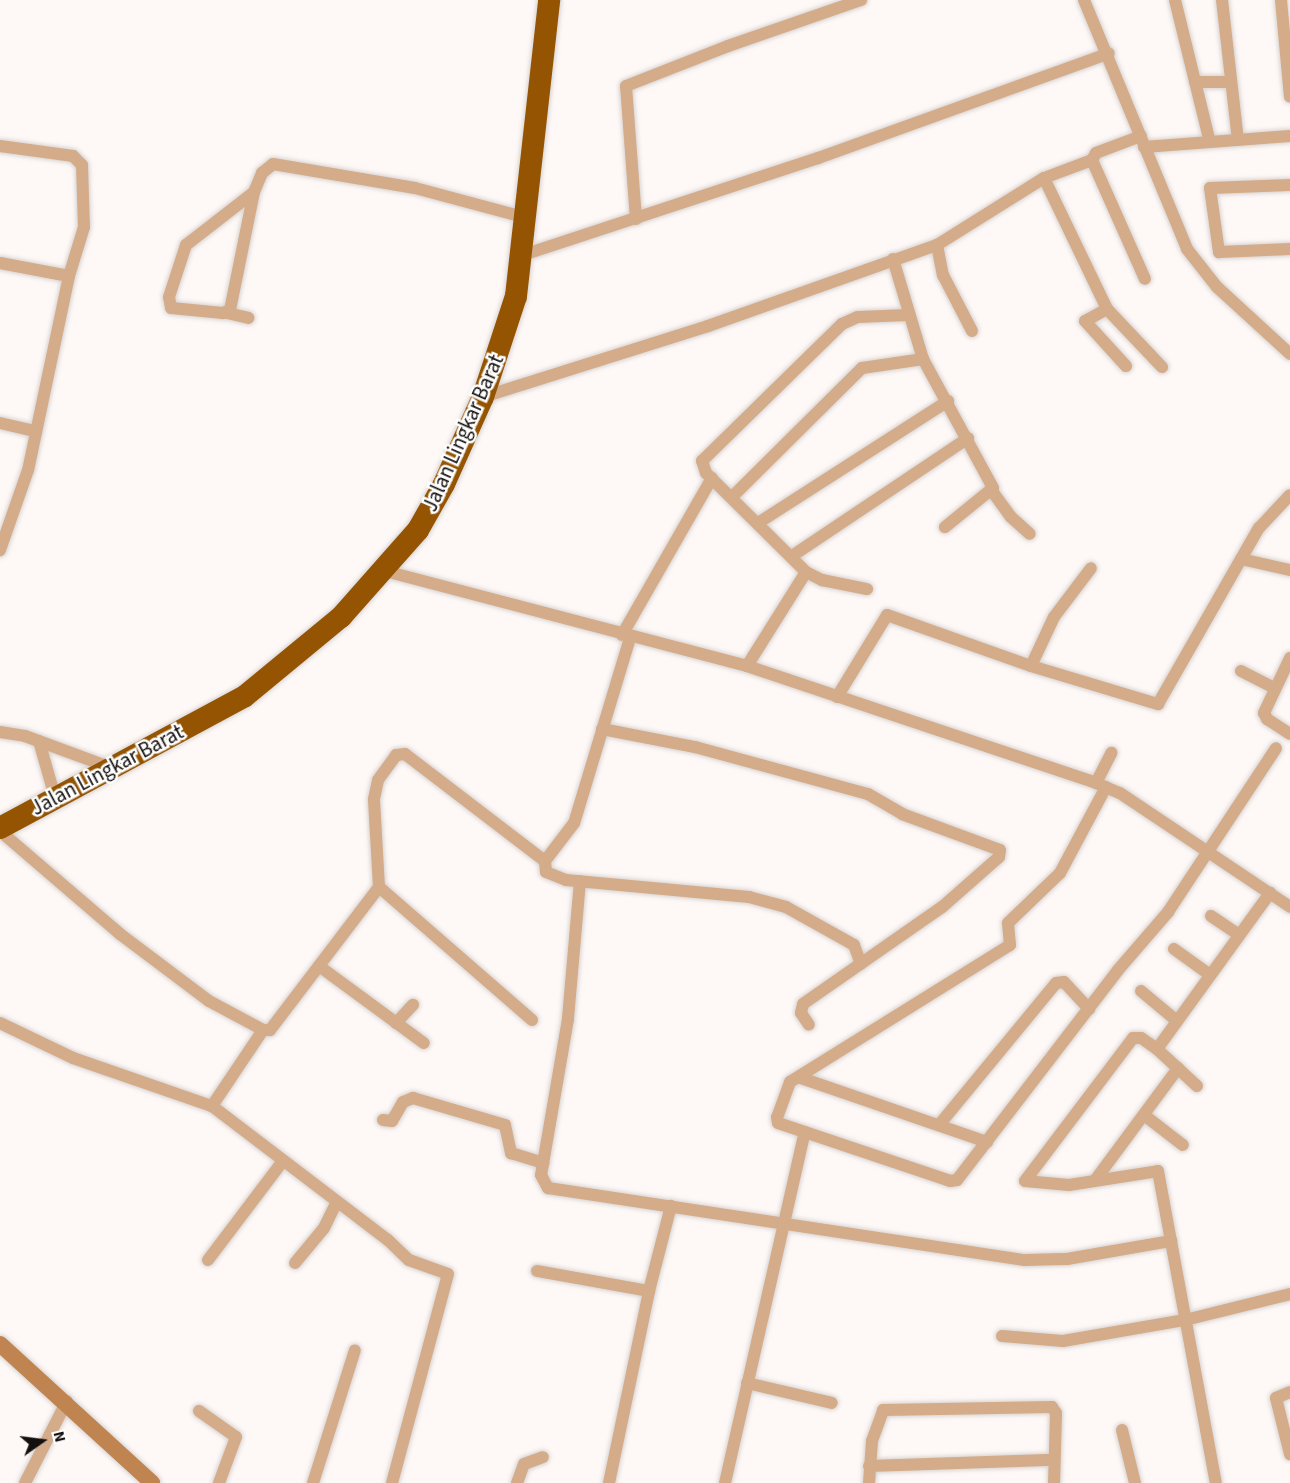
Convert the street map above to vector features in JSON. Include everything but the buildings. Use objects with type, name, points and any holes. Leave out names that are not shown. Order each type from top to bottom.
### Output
[{"type":"highway","name":"Jalan Lingkar Barat","points":[[0,830],[109,767],[245,696],[341,617],[385,571],[432,507],[483,397],[507,329],[523,255],[549,0]]},
{"type":"main road","points":[[0,1344],[67,1401],[151,1483]]},
{"type":"street","points":[[636,219],[626,86],[728,46],[861,0]]},
{"type":"street","points":[[1084,0],[1109,53],[1142,141],[1187,249],[1217,287],[1290,354]]},
{"type":"street","points":[[1175,0],[1210,142]]},
{"type":"street","points":[[1222,0],[1238,140]]},
{"type":"street","points":[[1281,0],[1290,98]]},
{"type":"street","points":[[523,255],[636,219],[1109,53]]},
{"type":"street","points":[[1195,82],[1231,82]]},
{"type":"street","points":[[483,397],[708,326],[937,245],[1044,178],[1092,160],[1096,153],[1142,141],[1210,142],[1290,136]]},
{"type":"street","points":[[0,146],[73,156],[82,165],[84,227],[69,276],[36,431],[6,517],[0,550]]},
{"type":"street","points":[[1092,160],[1145,279]]},
{"type":"street","points":[[227,313],[254,192],[262,173],[280,163],[415,188],[527,218]]},
{"type":"street","points":[[1044,178],[1107,309],[1162,368]]},
{"type":"street","points":[[1290,185],[1210,188],[1220,252],[1290,249]]},
{"type":"street","points":[[248,318],[227,313],[171,308],[169,297],[186,244],[254,192]]},
{"type":"street","points":[[937,245],[943,275],[972,331]]},
{"type":"street","points":[[893,259],[923,359],[968,438],[992,491],[1011,517],[1030,534]]},
{"type":"street","points":[[0,263],[69,276]]},
{"type":"street","points":[[1107,309],[1085,320],[1126,366]]},
{"type":"street","points":[[867,589],[822,580],[806,572],[703,469],[702,461],[842,324],[858,317],[908,315]]},
{"type":"street","points":[[732,497],[862,368],[923,359]]},
{"type":"street","points":[[758,523],[948,401]]},
{"type":"street","points":[[0,423],[36,431]]},
{"type":"street","points":[[792,556],[968,438]]},
{"type":"street","points":[[545,861],[572,828],[602,729],[626,636],[712,478]]},
{"type":"street","points":[[945,527],[992,491]]},
{"type":"street","points":[[837,697],[885,616],[1031,666],[1158,704],[1259,528],[1290,495]]},
{"type":"street","points":[[1241,559],[1290,570]]},
{"type":"street","points":[[1031,666],[1054,616],[1090,568]]},
{"type":"street","points":[[385,571],[747,666],[1101,785],[1209,852],[1290,907]]},
{"type":"street","points":[[747,666],[806,572]]},
{"type":"street","points":[[1290,658],[1264,714],[1290,734]]},
{"type":"street","points":[[1241,671],[1275,688]]},
{"type":"street","points":[[602,729],[695,747],[868,794],[902,814],[1000,850],[999,857],[942,907],[801,1007],[802,1018],[809,1025]]},
{"type":"street","points":[[0,732],[39,741],[109,767]]},
{"type":"street","points":[[39,741],[55,797]]},
{"type":"street","points":[[1111,753],[1101,785],[1060,873],[1008,923],[1010,945],[789,1084],[777,1120],[805,1132],[953,1181],[987,1142],[1089,1009],[1154,930],[1209,852],[1276,748]]},
{"type":"street","points":[[0,830],[120,934],[209,1001],[263,1030],[270,1030],[379,886],[375,789],[381,774],[400,753],[545,861],[548,874],[580,881],[749,897],[780,905],[854,945],[861,964]]},
{"type":"street","points":[[580,881],[568,1019],[543,1163],[542,1182],[555,1190],[1035,1261],[1171,1241]]},
{"type":"street","points":[[379,886],[532,1020]]},
{"type":"street","points":[[1157,1049],[1270,893]]},
{"type":"street","points":[[1211,916],[1239,935]]},
{"type":"street","points":[[1174,949],[1209,975]]},
{"type":"street","points":[[319,966],[424,1043]]},
{"type":"street","points":[[939,1125],[1056,982],[1064,982],[1089,1009]]},
{"type":"street","points":[[1141,991],[1177,1021]]},
{"type":"street","points":[[396,1023],[412,1005]]},
{"type":"street","points":[[0,1023],[73,1058],[212,1106],[336,1203],[388,1240],[409,1260],[448,1274],[393,1483]]},
{"type":"street","points":[[212,1106],[263,1030]]},
{"type":"street","points":[[1197,1086],[1157,1049],[1141,1038],[1133,1038],[1025,1181],[1058,1185],[1157,1170],[1216,1483]]},
{"type":"street","points":[[1096,1179],[1178,1068]]},
{"type":"street","points":[[801,1078],[987,1142]]},
{"type":"street","points":[[383,1120],[392,1121],[404,1101],[413,1098],[505,1125],[511,1154],[543,1163]]},
{"type":"street","points":[[1144,1115],[1183,1145]]},
{"type":"street","points":[[724,1483],[805,1132]]},
{"type":"street","points":[[208,1260],[283,1161]]},
{"type":"street","points":[[295,1263],[327,1225],[336,1203]]},
{"type":"street","points":[[609,1483],[649,1291],[671,1206]]},
{"type":"street","points":[[537,1271],[649,1291]]},
{"type":"street","points":[[1002,1336],[1063,1341],[1185,1320],[1290,1294]]},
{"type":"street","points":[[313,1483],[355,1350]]},
{"type":"street","points":[[747,1383],[832,1403]]},
{"type":"street","points":[[1290,1392],[1276,1398],[1290,1454]]},
{"type":"street","points":[[25,1483],[67,1401]]},
{"type":"street","points":[[868,1483],[878,1414],[889,1409],[1053,1408],[1054,1483]]},
{"type":"street","points":[[199,1412],[236,1437],[219,1483]]},
{"type":"street","points":[[1122,1430],[1135,1483]]},
{"type":"street","points":[[517,1483],[524,1464],[543,1457]]},
{"type":"street","points":[[869,1466],[1054,1460]]}]
